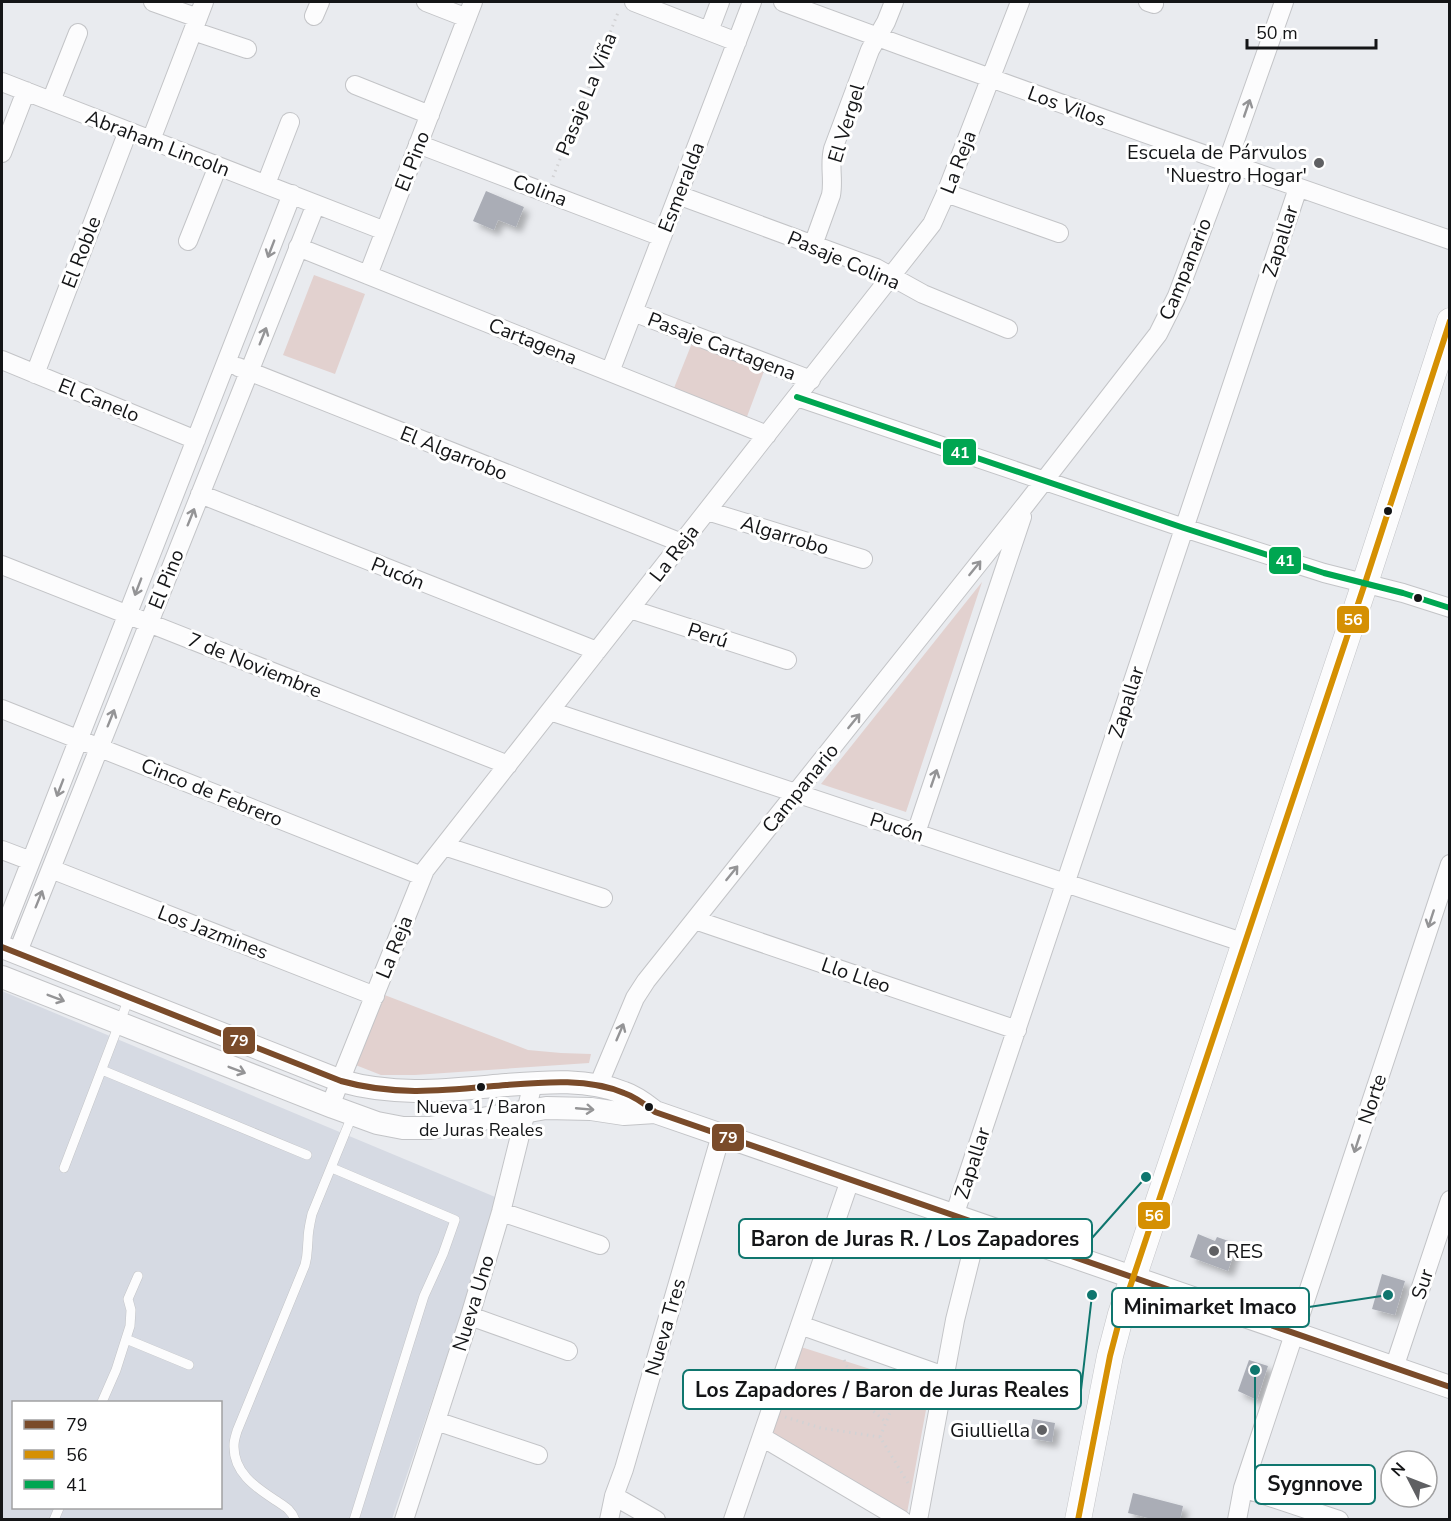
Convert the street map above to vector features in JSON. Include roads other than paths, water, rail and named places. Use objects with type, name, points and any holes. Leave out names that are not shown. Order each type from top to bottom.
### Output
[{"type":"main road","points":[[1078,1520],[1119,1321],[1365,583],[1449,321]]},
{"type":"street","points":[[153,2],[199,17],[247,49]]},
{"type":"street","points":[[426,2],[470,10]]},
{"type":"street","points":[[709,31],[720,2]]},
{"type":"street","name":"Esmeralda","points":[[610,372],[752,2]]},
{"type":"street","name":"Los Vilos","points":[[783,2],[825,9],[878,37],[991,79],[1449,240]]},
{"type":"street","name":"El Vergel","points":[[813,245],[831,195],[833,149],[870,50],[894,2]]},
{"type":"street","name":"La Reja","points":[[330,1106],[422,876],[932,224],[1020,2]]},
{"type":"street","name":"Campanario","points":[[598,1086],[640,989],[1152,343],[1177,296],[1284,2]]},
{"type":"street","points":[[627,6],[737,42]]},
{"type":"street","name":"El Pino","points":[[368,275],[470,10]]},
{"type":"street","points":[[151,140],[199,17]]},
{"type":"street","points":[[51,101],[78,33]]},
{"type":"street","name":"Abraham Lincoln","points":[[2,82],[385,231]]},
{"type":"street","name":"El Pino","points":[[355,85],[430,115]]},
{"type":"street","points":[[2,153],[26,91]]},
{"type":"street","points":[[266,184],[290,122]]},
{"type":"street","name":"El Roble","points":[[35,374],[128,131]]},
{"type":"street","name":"Colina","points":[[418,144],[662,237]]},
{"type":"street","points":[[188,241],[218,166]]},
{"type":"street","name":"Zapallar","points":[[954,1216],[1298,188]]},
{"type":"street","points":[[946,193],[1059,234]]},
{"type":"street","name":"El Pino","points":[[2,935],[292,194]]},
{"type":"street","name":"Pasaje Colina","points":[[678,195],[876,268],[923,294],[1008,330]]},
{"type":"street","name":"El Pino","points":[[9,950],[51,869],[316,204]]},
{"type":"street","name":"Cartagena","points":[[298,247],[767,435]]},
{"type":"street","name":"Pasaje Cartagena","points":[[633,312],[811,380]]},
{"type":"street","name":"El Canelo","points":[[2,360],[196,440]]},
{"type":"street","name":"El Algarrobo","points":[[226,362],[682,543]]},
{"type":"street","points":[[797,397],[1184,528],[1324,573],[1449,608]]},
{"type":"street","name":"Pucón","points":[[200,494],[597,651]]},
{"type":"street","name":"Campanario","points":[[916,833],[1026,504]]},
{"type":"street","name":"Algarrobo","points":[[707,511],[863,559]]},
{"type":"street","name":"7 de Noviembre","points":[[2,565],[508,765]]},
{"type":"street","name":"Perú","points":[[630,609],[787,660]]},
{"type":"street","name":"Cinco de Febrero","points":[[2,709],[422,876]]},
{"type":"street","name":"Pucón","points":[[550,711],[1245,943]]},
{"type":"street","points":[[444,846],[603,898]]},
{"type":"street","points":[[2,850],[31,861]]},
{"type":"street","name":"Norte","points":[[1237,1520],[1244,1488],[1449,864]]},
{"type":"street","name":"Los Jazmines","points":[[51,869],[375,996]]},
{"type":"street","name":"Llo Lleo","points":[[695,920],[1017,1030]]},
{"type":"street","points":[[9,950],[341,1081],[361,1086],[386,1090],[442,1091],[533,1083],[578,1083],[626,1093],[656,1112],[1449,1387]]},
{"type":"street","points":[[2,977],[377,1123],[403,1128],[430,1128],[526,1110],[568,1107],[624,1114],[656,1112]]},
{"type":"street","name":"Nueva Uno","points":[[404,1520],[501,1212],[533,1083]]},
{"type":"street","name":"Nueva Tres","points":[[609,1520],[614,1496],[624,1469],[721,1135]]},
{"type":"street","points":[[733,1520],[850,1180]]},
{"type":"street","name":"Sur","points":[[1394,1368],[1449,1200]]},
{"type":"street","points":[[501,1212],[600,1245]]},
{"type":"street","points":[[920,1512],[955,1320],[979,1224]]},
{"type":"street","points":[[470,1316],[568,1351]]},
{"type":"street","points":[[800,1325],[944,1376]]},
{"type":"street","points":[[436,1421],[538,1455]]},
{"type":"street","points":[[762,1437],[902,1520]]},
{"type":"street","points":[[1244,1488],[1339,1520]]},
{"type":"street","points":[[614,1496],[656,1520]]},
{"type":"lane","points":[[64,1168],[129,998]]},
{"type":"lane","points":[[102,1070],[307,1155]]},
{"type":"lane","points":[[295,1520],[292,1511],[256,1488],[243,1474],[236,1460],[234,1446],[237,1431],[305,1265],[309,1253],[309,1227],[312,1214],[353,1115]]},
{"type":"lane","points":[[332,1168],[455,1220],[424,1296],[354,1520]]},
{"type":"lane","points":[[102,1401],[116,1370],[130,1326],[131,1310],[128,1299],[138,1276]]},
{"type":"lane","points":[[126,1339],[189,1365]]},
{"type":"place","name":"Escuela de Párvulos 'Nuestro Hogar'","points":[[1319,163]]},
{"type":"place","name":"Nueva 1 / Baron de Juras Reales","points":[[481,1087]]},
{"type":"place","name":"Baron de Juras R. / Los Zapadores","points":[[1146,1177]]},
{"type":"place","name":"RES","points":[[1214,1251]]},
{"type":"place","name":"Los Zapadores / Baron de Juras Reales","points":[[1092,1295]]},
{"type":"place","name":"Minimarket Imaco","points":[[1388,1295]]},
{"type":"place","name":"Sygnnove","points":[[1255,1370]]},
{"type":"place","name":"Giulliella","points":[[1042,1430]]}]
